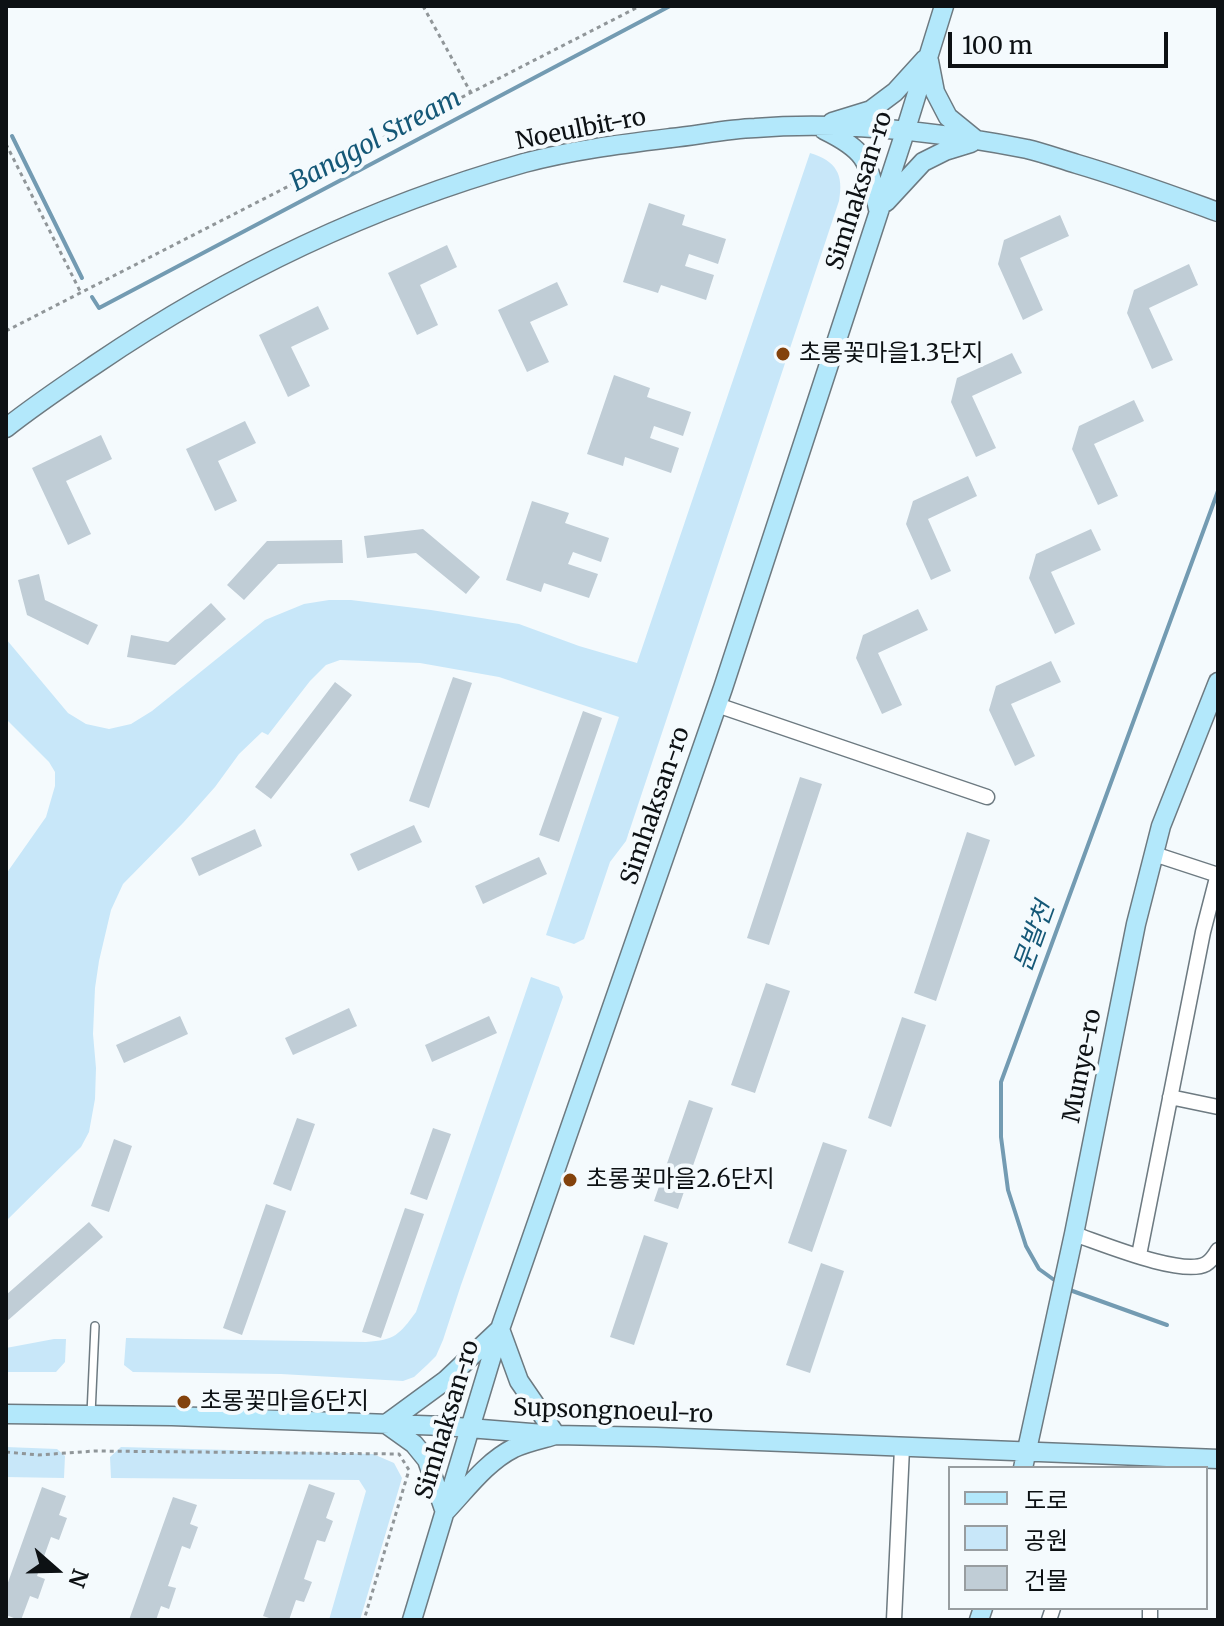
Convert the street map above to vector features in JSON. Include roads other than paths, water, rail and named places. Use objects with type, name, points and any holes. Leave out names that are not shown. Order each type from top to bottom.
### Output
[{"type":"street","name":"Simhaksan-ro","points":[[412,1620],[500,1329],[717,705],[944,6]]},
{"type":"street","points":[[818,126],[871,110],[895,92],[928,55]]},
{"type":"street","points":[[928,55],[935,92],[948,117],[977,140]]},
{"type":"street","points":[[818,126],[850,143],[863,156],[879,210]]},
{"type":"street","name":"Noeulbit-ro","points":[[6,428],[142,333],[205,295],[346,226],[525,163],[576,152],[755,128],[838,126],[905,132],[1031,150],[1123,177],[1218,212]]},
{"type":"street","points":[[879,210],[923,162],[977,140]]},
{"type":"street","name":"Munye-ro","points":[[1026,1460],[1136,924],[1161,826],[1218,682]]},
{"type":"street","points":[[717,705],[987,797]]},
{"type":"street","points":[[1139,1255],[1203,932],[1218,874],[1154,854]]},
{"type":"street","points":[[1170,1097],[1218,1107]]},
{"type":"street","points":[[1074,1234],[1173,1266],[1206,1264],[1218,1250]]},
{"type":"street","points":[[500,1329],[519,1381],[556,1435],[515,1448],[497,1459],[445,1512],[427,1460],[414,1444],[386,1424],[446,1380],[500,1329]]},
{"type":"street","name":"Supsongnoeul-ro","points":[[6,1414],[386,1424],[556,1435],[902,1448],[1026,1460],[1218,1459]]},
{"type":"street","points":[[894,1620],[902,1448]]},
{"type":"lane","points":[[91,1414],[95,1326]]},
{"type":"waterway","name":"Banggol Stream","points":[[92,297],[99,308],[670,6]]},
{"type":"waterway","points":[[12,136],[82,278]]},
{"type":"waterway","name":"문발천","points":[[1057,1282],[1039,1269],[1026,1246],[1008,1190],[1001,1137],[1001,1082],[1218,491]]},
{"type":"waterway","name":"문발천","points":[[1067,1289],[1167,1325]]},
{"type":"place","name":"초롱꽃마을1.3단지","points":[[783,354]]},
{"type":"place","name":"초롱꽃마을2.6단지","points":[[570,1180]]},
{"type":"place","name":"초롱꽃마을6단지","points":[[184,1402]]}]
